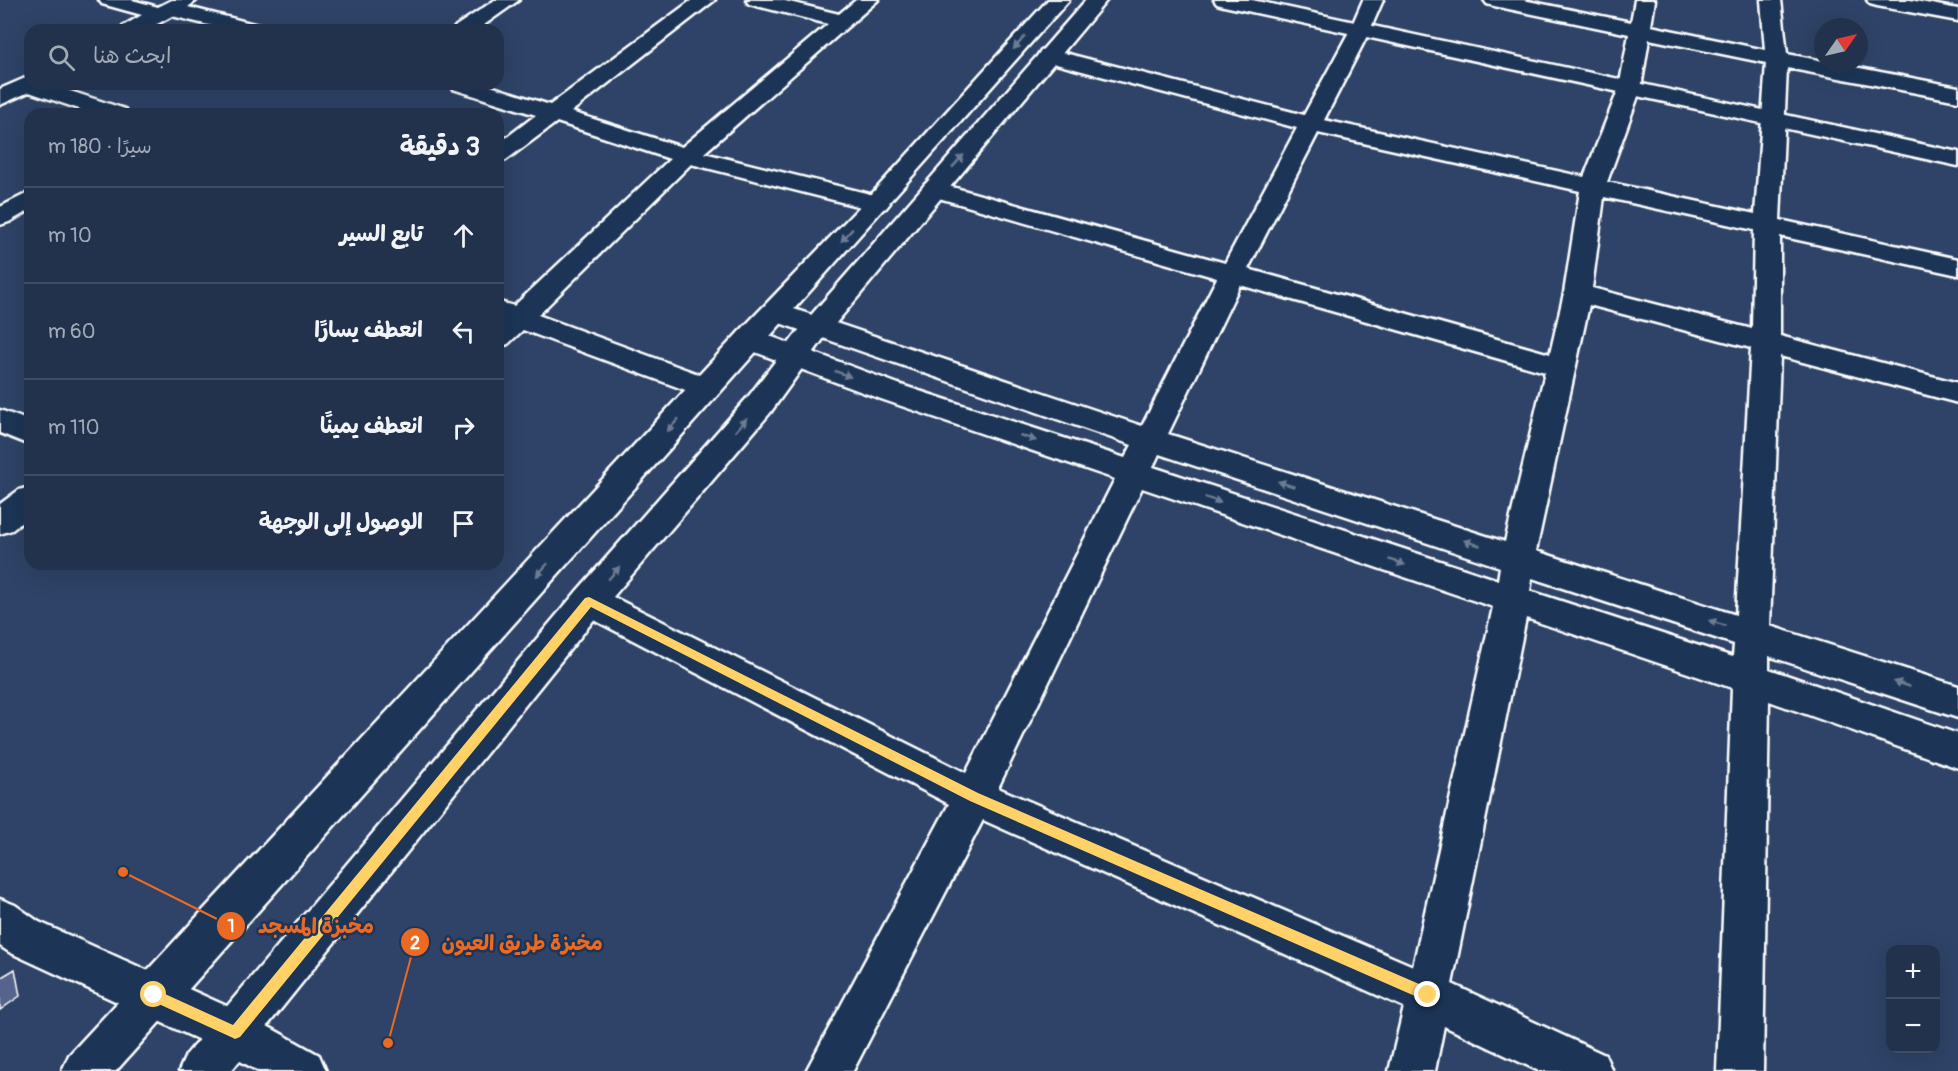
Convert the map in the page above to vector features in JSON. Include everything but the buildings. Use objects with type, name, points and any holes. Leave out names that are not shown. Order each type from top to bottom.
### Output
[{"type":"street","points":[[110,0],[172,8],[232,24]]},
{"type":"street","points":[[472,24],[509,0]]},
{"type":"street","points":[[504,151],[705,0]]},
{"type":"street","points":[[756,0],[843,21]]},
{"type":"street","points":[[707,388],[509,314],[686,156],[868,0]]},
{"type":"street","points":[[86,1071],[1059,0]]},
{"type":"street","points":[[202,1071],[589,601],[759,405],[816,327],[1097,0]]},
{"type":"street","points":[[1224,0],[1958,159]]},
{"type":"street","points":[[829,1071],[974,797],[1232,274],[1360,30],[1372,0]]},
{"type":"street","points":[[1494,0],[1643,15],[1777,59],[1958,94]]},
{"type":"street","points":[[1740,1071],[1752,635],[1766,342],[1767,226],[1777,59],[1771,0]]},
{"type":"street","points":[[1877,0],[1958,15]]},
{"type":"street","points":[[141,24],[172,8]]},
{"type":"street","points":[[1412,1071],[1512,600],[1518,558],[1578,293],[1593,186],[1630,88],[1643,15]]},
{"type":"street","points":[[1049,55],[1310,124],[1958,267]]},
{"type":"street","points":[[0,98],[24,86]]},
{"type":"street","points":[[46,90],[99,108]]},
{"type":"street","points":[[480,90],[686,156],[877,203]]},
{"type":"street","points":[[953,116],[987,127]]},
{"type":"street","points":[[934,189],[1562,367]]},
{"type":"street","points":[[0,217],[24,203]]},
{"type":"street","points":[[1578,293],[1958,393]]},
{"type":"street","points":[[775,312],[1150,440],[1958,702]]},
{"type":"street","points":[[749,339],[891,392],[1751,679],[1958,751]]},
{"type":"street","points":[[0,421],[24,431]]},
{"type":"street","points":[[0,521],[24,503]]},
{"type":"street","points":[[589,601],[974,797],[1428,995],[1589,1071]]},
{"type":"street","points":[[0,920],[24,937],[235,1033],[303,1071]]},
{"type":"place","name":"مخبزة المسجد","points":[[123,872]]},
{"type":"place","name":"مخبزة طريق العيون","points":[[388,1043]]},
{"type":"route","points":[[154,995],[235,1033],[589,601],[974,797],[1428,995]]}]
